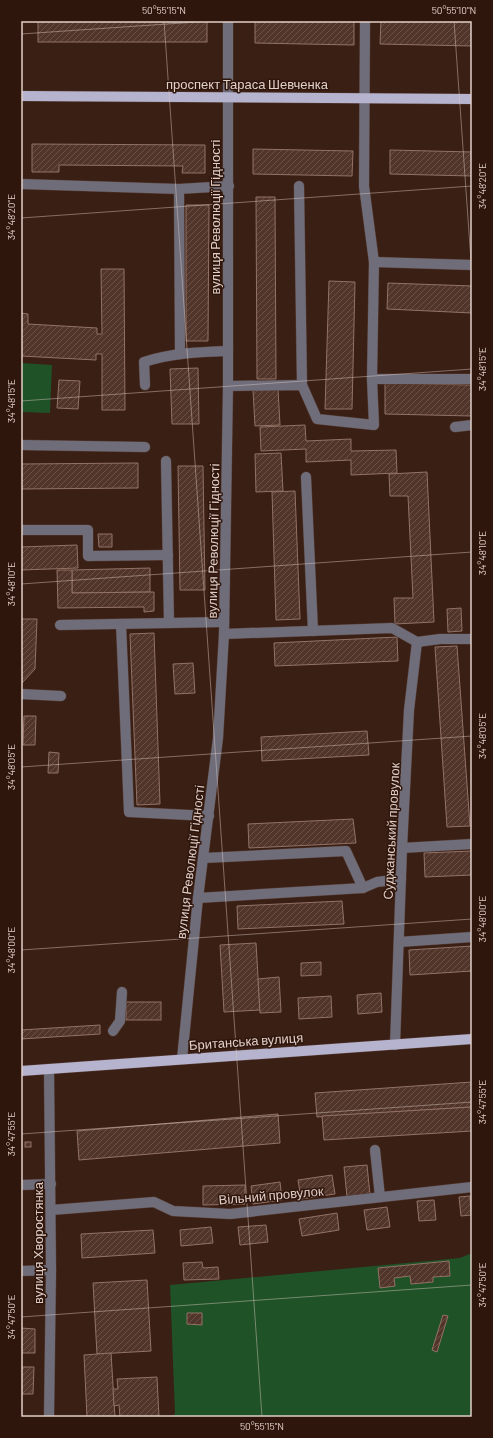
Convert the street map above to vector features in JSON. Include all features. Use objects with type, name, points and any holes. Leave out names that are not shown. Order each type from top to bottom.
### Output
[{"type":"main road","name":"проспект Тараса Шевченка","points":[[21,96],[472,99]]},
{"type":"main road","name":"Британська вулиця","points":[[21,1071],[472,1038]]},
{"type":"street","name":"вулиця Революції Гідності","points":[[182,1059],[198,898],[218,738],[224,634],[228,386],[228,21]]},
{"type":"street","points":[[299,186],[302,385],[317,419],[374,425],[372,379],[374,262],[364,186],[365,21]]},
{"type":"street","points":[[21,184],[179,189],[229,186]]},
{"type":"street","points":[[179,189],[180,354]]},
{"type":"street","points":[[374,262],[472,264]]},
{"type":"street","points":[[145,385],[144,362],[162,356],[228,351]]},
{"type":"street","points":[[372,379],[472,379]]},
{"type":"street","points":[[228,386],[302,385]]},
{"type":"street","points":[[455,427],[472,425]]},
{"type":"street","points":[[21,445],[145,447]]},
{"type":"street","points":[[166,461],[169,623]]},
{"type":"street","points":[[306,477],[313,631]]},
{"type":"street","points":[[21,530],[88,530],[88,556],[168,555]]},
{"type":"street","points":[[60,624],[224,622]]},
{"type":"street","points":[[121,624],[128,812],[209,816]]},
{"type":"street","points":[[224,634],[392,628],[417,642],[440,638],[472,638]]},
{"type":"street","name":"Суджанський провулок","points":[[395,1044],[402,848],[409,710],[417,642]]},
{"type":"street","points":[[21,694],[60,696]]},
{"type":"street","points":[[402,848],[472,844]]},
{"type":"street","points":[[204,858],[346,851],[363,888]]},
{"type":"street","points":[[198,898],[363,888],[377,882],[401,879]]},
{"type":"street","points":[[399,942],[472,937]]},
{"type":"street","points":[[113,1031],[120,1021],[122,992]]},
{"type":"street","name":"вулиця Хворостянка","points":[[49,1069],[51,1184],[49,1417]]},
{"type":"street","points":[[375,1150],[380,1197]]},
{"type":"street","points":[[21,1185],[51,1184]]},
{"type":"street","name":"Вільний провулок","points":[[51,1210],[154,1202],[172,1211],[230,1214],[472,1187]]},
{"type":"street","points":[[21,1271],[51,1270]]},
{"type":"green space","points":[[21,363],[52,365],[50,413],[21,412]]},
{"type":"green space","points":[[472,1253],[472,1417],[172,1417],[175,1413],[170,1285],[460,1258]]},
{"type":"building","points":[[38,21],[207,21],[207,42],[38,42]]},
{"type":"building","points":[[255,21],[354,21],[354,45],[255,43]]},
{"type":"building","points":[[381,21],[472,21],[472,46],[380,44]]},
{"type":"building","points":[[32,144],[205,145],[205,173],[182,173],[183,166],[59,165],[59,172],[32,172]]},
{"type":"building","points":[[253,149],[353,151],[352,176],[253,174]]},
{"type":"building","points":[[390,150],[472,152],[472,176],[390,174]]},
{"type":"building","points":[[256,197],[275,197],[276,379],[257,379]]},
{"type":"building","points":[[186,205],[209,205],[208,341],[186,341]]},
{"type":"building","points":[[101,269],[124,269],[125,410],[102,410],[102,354],[96,354],[96,360],[21,356],[21,313],[28,314],[28,324],[97,328],[97,334],[102,334]]},
{"type":"building","points":[[329,281],[355,282],[352,409],[325,409]]},
{"type":"building","points":[[388,283],[472,286],[472,313],[387,309]]},
{"type":"building","points":[[198,368],[199,424],[172,424],[170,369]]},
{"type":"building","points":[[59,380],[80,381],[78,409],[57,408]]},
{"type":"building","points":[[385,383],[472,385],[472,416],[385,414]]},
{"type":"building","points":[[278,389],[280,425],[255,426],[253,390]]},
{"type":"building","points":[[305,425],[306,441],[351,439],[351,451],[396,450],[397,473],[351,475],[351,460],[306,462],[306,449],[261,451],[260,427]]},
{"type":"building","points":[[281,453],[283,491],[256,492],[255,454]]},
{"type":"building","points":[[138,463],[138,488],[21,489],[21,464]]},
{"type":"building","points":[[178,466],[203,466],[205,590],[180,590]]},
{"type":"building","points":[[427,472],[434,622],[395,624],[394,598],[413,598],[408,496],[390,496],[389,474]]},
{"type":"building","points":[[295,491],[300,619],[276,620],[272,492]]},
{"type":"building","points":[[98,534],[112,534],[112,547],[99,547]]},
{"type":"building","points":[[77,545],[78,568],[21,570],[21,547]]},
{"type":"building","points":[[150,568],[150,592],[72,593],[72,570]]},
{"type":"building","points":[[57,570],[72,570],[72,593],[154,592],[154,611],[144,612],[144,607],[58,608]]},
{"type":"building","points":[[461,608],[462,631],[448,632],[447,609]]},
{"type":"building","points":[[21,619],[37,619],[35,669],[22,683]]},
{"type":"building","points":[[154,633],[160,804],[137,805],[130,634]]},
{"type":"building","points":[[397,637],[398,661],[275,666],[274,643]]},
{"type":"building","points":[[457,646],[470,826],[447,827],[435,647]]},
{"type":"building","points":[[193,663],[195,693],[175,694],[173,664]]},
{"type":"building","points":[[24,716],[36,716],[35,745],[23,745]]},
{"type":"building","points":[[367,731],[369,755],[262,761],[261,737]]},
{"type":"building","points":[[49,752],[59,753],[58,773],[48,773]]},
{"type":"building","points":[[353,819],[356,843],[249,848],[248,824]]},
{"type":"building","points":[[472,851],[472,875],[425,877],[424,853]]},
{"type":"building","points":[[342,901],[344,924],[238,929],[237,906]]},
{"type":"building","points":[[256,943],[260,1010],[224,1012],[220,945]]},
{"type":"building","points":[[472,946],[472,971],[410,975],[409,950]]},
{"type":"building","points":[[321,962],[321,975],[301,976],[301,963]]},
{"type":"building","points":[[279,977],[281,1012],[260,1013],[258,979]]},
{"type":"building","points":[[381,993],[382,1012],[358,1014],[357,995]]},
{"type":"building","points":[[331,996],[332,1017],[299,1019],[298,998]]},
{"type":"building","points":[[126,1002],[161,1002],[161,1020],[126,1020]]},
{"type":"building","points":[[100,1025],[100,1034],[21,1039],[21,1030]]},
{"type":"building","points":[[472,1082],[472,1107],[317,1117],[315,1093]]},
{"type":"building","points":[[472,1107],[472,1131],[324,1140],[322,1116]]},
{"type":"building","points":[[278,1114],[280,1143],[79,1160],[77,1131]]},
{"type":"building","points":[[25,1142],[31,1142],[31,1147],[25,1147]]},
{"type":"building","points":[[367,1165],[370,1195],[347,1197],[344,1167]]},
{"type":"building","points":[[332,1175],[335,1194],[301,1199],[298,1180]]},
{"type":"building","points":[[280,1182],[282,1200],[253,1204],[251,1186]]},
{"type":"building","points":[[245,1185],[245,1204],[203,1205],[203,1186]]},
{"type":"building","points":[[470,1196],[472,1196],[472,1215],[471,1215]]},
{"type":"building","points":[[470,1196],[471,1215],[461,1216],[459,1197]]},
{"type":"building","points":[[434,1200],[436,1220],[419,1221],[417,1201]]},
{"type":"building","points":[[387,1207],[390,1227],[367,1230],[364,1210]]},
{"type":"building","points":[[337,1213],[339,1230],[302,1236],[299,1219]]},
{"type":"building","points":[[266,1225],[268,1242],[240,1245],[238,1227]]},
{"type":"building","points":[[211,1227],[213,1243],[181,1246],[180,1230]]},
{"type":"building","points":[[153,1230],[155,1253],[82,1258],[81,1234]]},
{"type":"building","points":[[449,1261],[450,1276],[433,1277],[433,1282],[411,1284],[410,1276],[394,1278],[395,1286],[380,1288],[378,1268]]},
{"type":"building","points":[[202,1262],[203,1268],[218,1267],[219,1279],[184,1280],[183,1263]]},
{"type":"building","points":[[147,1280],[151,1351],[97,1354],[93,1283]]},
{"type":"building","points":[[187,1313],[202,1313],[202,1325],[187,1324]]},
{"type":"building","points":[[443,1315],[448,1316],[437,1352],[432,1350]]},
{"type":"building","points":[[21,1328],[35,1329],[35,1353],[21,1353]]},
{"type":"building","points":[[111,1353],[115,1417],[87,1417],[84,1355]]},
{"type":"building","points":[[21,1367],[34,1367],[33,1394],[21,1394]]},
{"type":"building","points":[[157,1377],[159,1417],[120,1417],[119,1405],[114,1406],[113,1389],[118,1389],[117,1379]]}]
